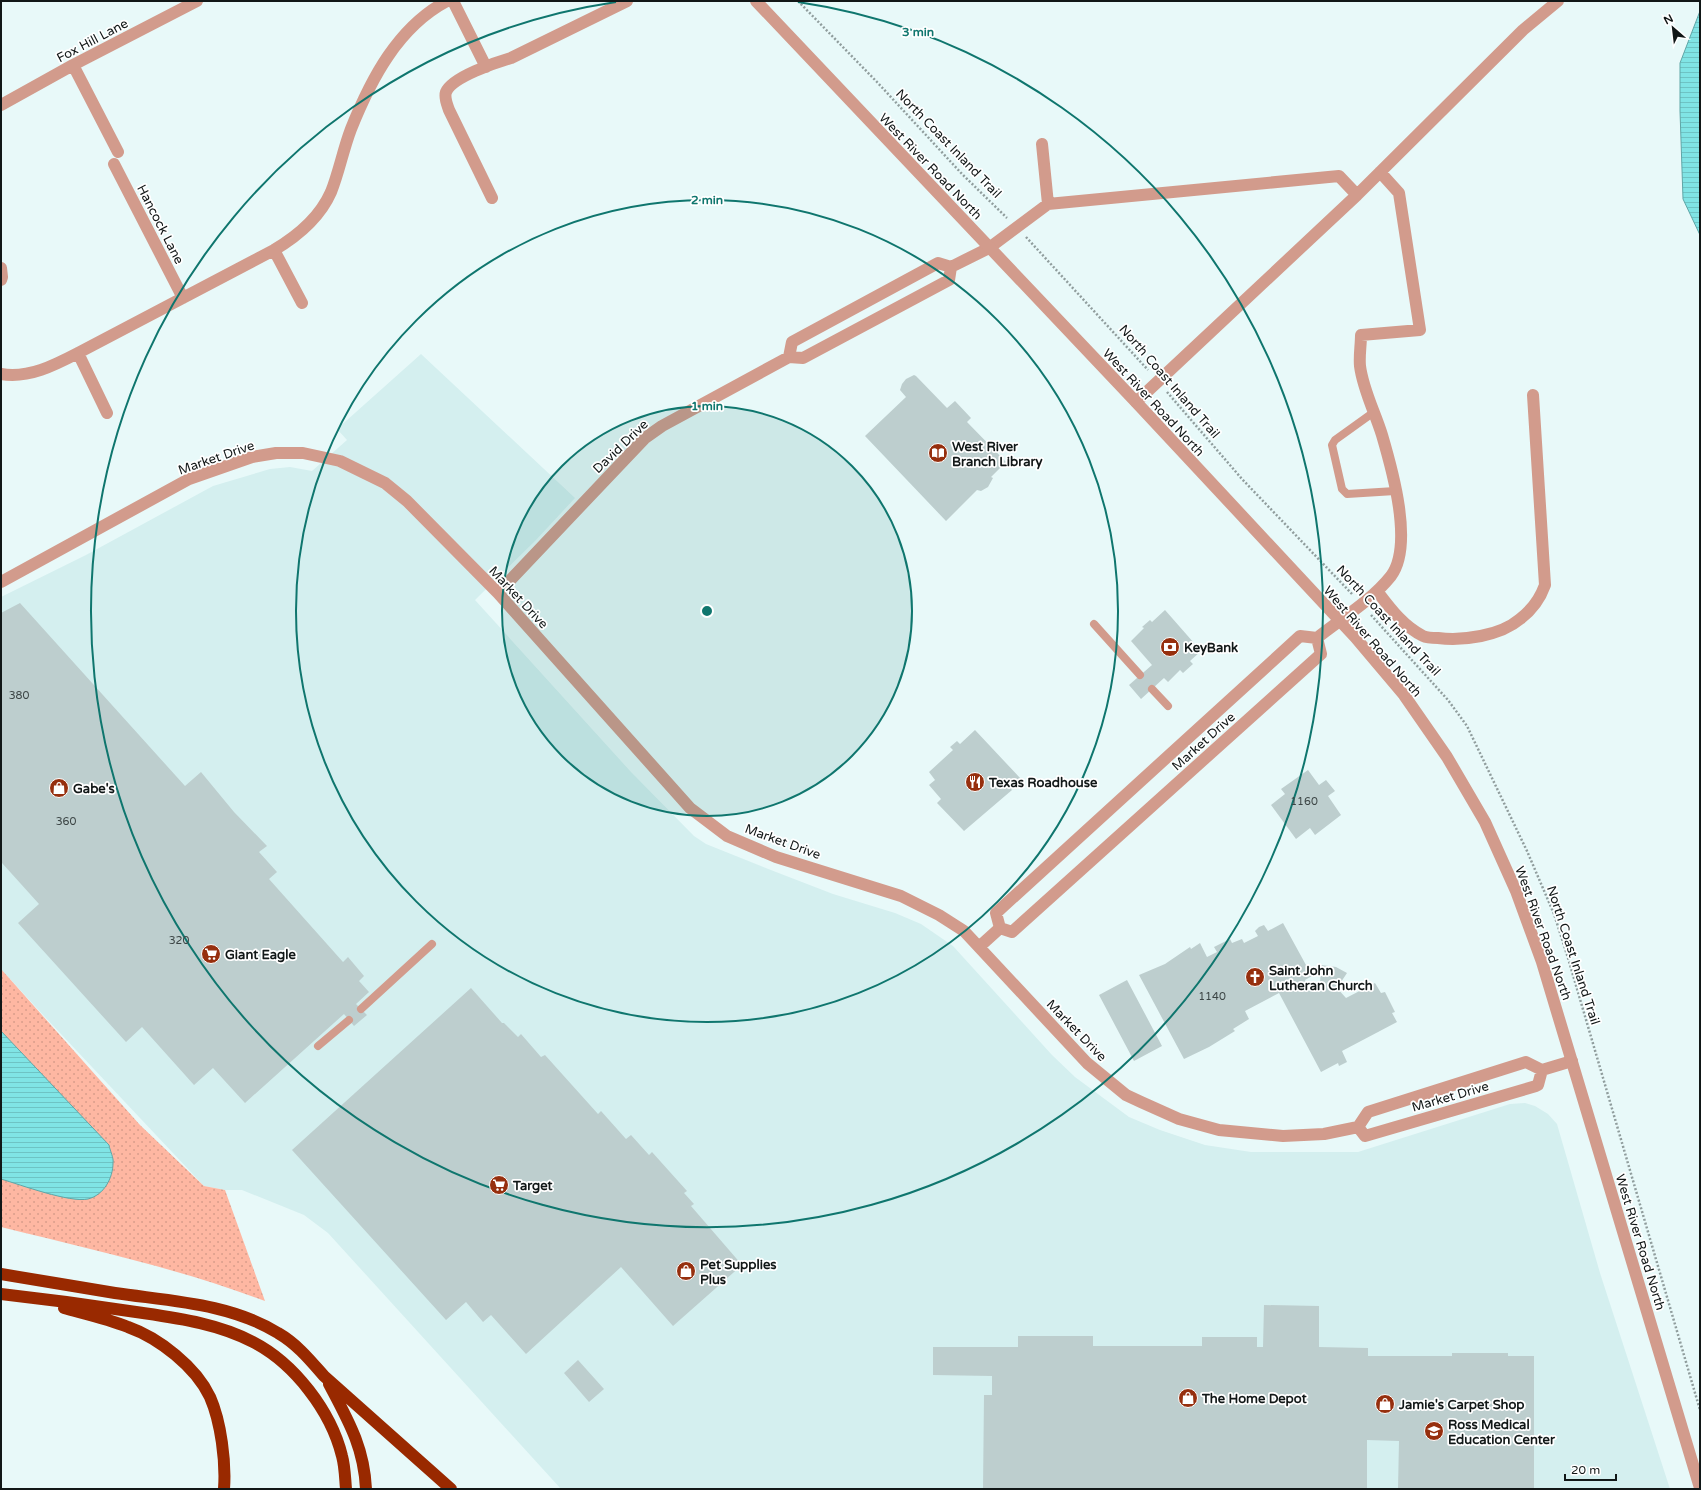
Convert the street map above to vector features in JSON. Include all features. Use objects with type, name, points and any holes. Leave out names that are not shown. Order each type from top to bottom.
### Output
[{"type":"highway","points":[[1,1274],[204,1306],[245,1317],[278,1332],[307,1355],[324,1376],[450,1489]]},
{"type":"highway","points":[[1,1294],[116,1308],[184,1320],[208,1325],[254,1342],[272,1354],[292,1372],[308,1388],[322,1408],[332,1428],[342,1456],[346,1489]]},
{"type":"highway","points":[[31,1297],[129,1328],[156,1342],[177,1356],[199,1379],[210,1396],[222,1448],[225,1475],[224,1489]]},
{"type":"highway","points":[[324,1376],[348,1419],[360,1446],[366,1489]]},
{"type":"street","name":"Fox Hill Lane","points":[[1,105],[73,65],[197,1]]},
{"type":"street","points":[[1,374],[22,374],[49,367],[286,243],[313,218],[330,194],[351,130],[376,75],[391,51],[417,22],[434,8],[447,1]]},
{"type":"street","points":[[452,1],[486,67]]},
{"type":"street","points":[[492,198],[448,110],[445,98],[448,88],[456,81],[496,62],[511,58],[627,1]]},
{"type":"street","name":"West River Road North","points":[[756,1],[1136,402],[1339,620],[1404,695],[1447,757],[1485,822],[1516,891],[1542,962],[1700,1488]]},
{"type":"street","points":[[1136,402],[1380,172],[1523,30],[1558,1]]},
{"type":"street","points":[[73,65],[118,152]]},
{"type":"street","points":[[1042,144],[1048,204]]},
{"type":"street","name":"Hancock Lane","points":[[114,164],[183,298]]},
{"type":"street","points":[[1317,638],[1377,591],[1392,574],[1400,555],[1402,527],[1382,435],[1366,389],[1360,365],[1361,335],[1420,330],[1398,193],[1380,172]]},
{"type":"street","points":[[789,357],[792,342],[938,263],[951,267],[990,248],[1048,204],[1339,176],[1357,194]]},
{"type":"street","points":[[274,250],[302,303]]},
{"type":"street","name":"David Drive","points":[[498,593],[645,438],[662,426],[789,357],[803,358],[949,280],[951,267]]},
{"type":"street","points":[[1,268],[1,280]]},
{"type":"street","points":[[78,353],[107,413]]},
{"type":"street","points":[[1377,591],[1398,618],[1410,629],[1424,637],[1462,639],[1481,636],[1500,630],[1519,620],[1530,610],[1540,597],[1545,585],[1533,395]]},
{"type":"street","name":"Market Drive","points":[[1,582],[189,479],[252,457],[276,453],[303,453],[340,460],[385,483],[407,501],[498,593],[690,808],[727,836],[776,857],[901,896],[939,915],[964,930],[1087,1063],[1126,1095],[1179,1119],[1219,1130],[1283,1136],[1324,1134],[1358,1127],[1368,1112],[1526,1062],[1542,1070],[1538,1085],[1536,1086],[1365,1136],[1358,1127]]},
{"type":"street","name":"Market Drive","points":[[1300,636],[1317,638],[1321,654],[1012,932],[1000,928],[996,913],[1300,636]]},
{"type":"street","points":[[979,947],[1000,928]]},
{"type":"street","points":[[1542,1070],[1572,1061]]},
{"type":"lane","points":[[1374,412],[1335,440],[1332,445],[1342,489],[1347,494],[1395,491]]},
{"type":"lane","points":[[1094,624],[1140,675]]},
{"type":"lane","points":[[1152,689],[1168,706]]},
{"type":"lane","points":[[361,1009],[432,944]]},
{"type":"lane","points":[[318,1046],[349,1020]]},
{"type":"path","name":"North Coast Inland Trail","points":[[798,1],[877,82],[962,174],[1017,228],[1158,381],[1242,479],[1361,604],[1459,714],[1497,788],[1554,914],[1700,1410]]},
{"type":"shaded area","points":[[421,354],[575,498],[536,540],[475,600],[631,772],[694,836],[706,844],[776,872],[833,894],[895,913],[921,924],[953,946],[1052,1055],[1075,1077],[1129,1117],[1160,1130],[1205,1145],[1251,1152],[1358,1152],[1510,1104],[1525,1103],[1535,1106],[1548,1114],[1557,1124],[1600,1273],[1670,1489],[561,1489],[328,1233],[304,1215],[242,1190],[225,1190],[204,1186],[1,969],[1,597],[86,555],[213,486],[270,469],[290,467],[312,471],[347,440],[337,429]]},
{"type":"shaded area","points":[[1,969],[140,1125],[204,1186],[225,1190],[265,1301],[168,1269],[1,1227]]},
{"type":"water","points":[[1700,11],[1700,235],[1683,199],[1680,63]]},
{"type":"water","points":[[1,1031],[109,1145],[113,1161],[113,1169],[103,1190],[94,1197],[80,1200],[58,1196],[1,1179]]},
{"type":"building","points":[[914,375],[947,408],[955,401],[971,418],[967,422],[1006,462],[991,477],[993,478],[988,487],[981,491],[977,490],[946,521],[865,436],[906,397],[900,390],[902,384],[906,379]]},
{"type":"building","points":[[20,603],[185,786],[201,772],[234,812],[267,846],[259,852],[277,872],[269,879],[343,962],[348,957],[364,976],[359,981],[369,992],[356,1004],[367,1015],[354,1026],[344,1014],[245,1103],[213,1068],[194,1085],[142,1027],[126,1042],[18,923],[39,904],[2,863],[1,864],[1,613]]},
{"type":"building","points":[[1165,610],[1201,651],[1190,661],[1193,664],[1183,673],[1180,670],[1168,682],[1164,678],[1141,699],[1129,685],[1152,665],[1131,641],[1144,628],[1142,627],[1150,620],[1152,622]]},
{"type":"building","points":[[975,730],[1021,779],[1011,789],[1012,790],[964,831],[937,803],[941,799],[929,785],[935,780],[929,772],[953,750],[950,747],[957,741],[960,744]]},
{"type":"building","points":[[1308,770],[1319,785],[1326,780],[1335,791],[1328,796],[1341,815],[1315,835],[1310,828],[1296,839],[1271,805],[1285,794],[1281,789]]},
{"type":"building","points":[[1283,923],[1312,976],[1305,980],[1308,987],[1320,983],[1321,965],[1336,967],[1347,973],[1337,988],[1346,998],[1375,983],[1381,993],[1385,992],[1395,1012],[1392,1013],[1397,1022],[1342,1051],[1347,1062],[1339,1066],[1338,1063],[1321,1072],[1279,993],[1245,1011],[1249,1019],[1233,1029],[1235,1031],[1209,1047],[1184,1059],[1139,975],[1165,964],[1190,947],[1191,949],[1200,943],[1207,957],[1217,952],[1214,947],[1230,939],[1232,943],[1242,939],[1244,943],[1258,936],[1255,931],[1259,927],[1264,925],[1268,931]]},
{"type":"building","points":[[1127,980],[1162,1046],[1134,1061],[1099,995]]},
{"type":"building","points":[[471,988],[502,1023],[504,1023],[518,1037],[521,1034],[541,1057],[545,1055],[598,1114],[601,1111],[626,1139],[631,1135],[649,1155],[652,1152],[687,1191],[684,1193],[694,1204],[691,1206],[742,1265],[673,1326],[621,1267],[526,1354],[491,1315],[483,1322],[466,1302],[446,1320],[292,1150]]},
{"type":"building","name":"The Home Depot","points":[[1264,1305],[1319,1306],[1319,1347],[1368,1348],[1368,1356],[1452,1356],[1452,1353],[1508,1353],[1508,1356],[1534,1356],[1534,1489],[1398,1489],[1399,1441],[1367,1440],[1367,1489],[983,1489],[984,1395],[992,1395],[992,1376],[933,1375],[933,1347],[1018,1347],[1018,1336],[1093,1336],[1093,1346],[1202,1346],[1202,1337],[1257,1337],[1257,1347],[1263,1347]]},
{"type":"building","points":[[578,1360],[604,1389],[589,1402],[564,1373]]},
{"type":"place","name":"West River Branch Library","points":[[938,453]]},
{"type":"place","name":"KeyBank","points":[[1170,647]]},
{"type":"place","name":"Texas Roadhouse","points":[[975,782]]},
{"type":"place","name":"Gabe's","points":[[59,788]]},
{"type":"place","name":"Giant Eagle","points":[[211,954]]},
{"type":"place","name":"Saint John Lutheran Church","points":[[1255,977]]},
{"type":"place","name":"Target","points":[[499,1185]]},
{"type":"place","name":"Pet Supplies Plus","points":[[686,1271]]},
{"type":"place","name":"The Home Depot","points":[[1188,1398]]},
{"type":"place","name":"Jamie's Carpet Shop","points":[[1385,1404]]},
{"type":"place","name":"Ross Medical Education Center","points":[[1434,1431]]}]
